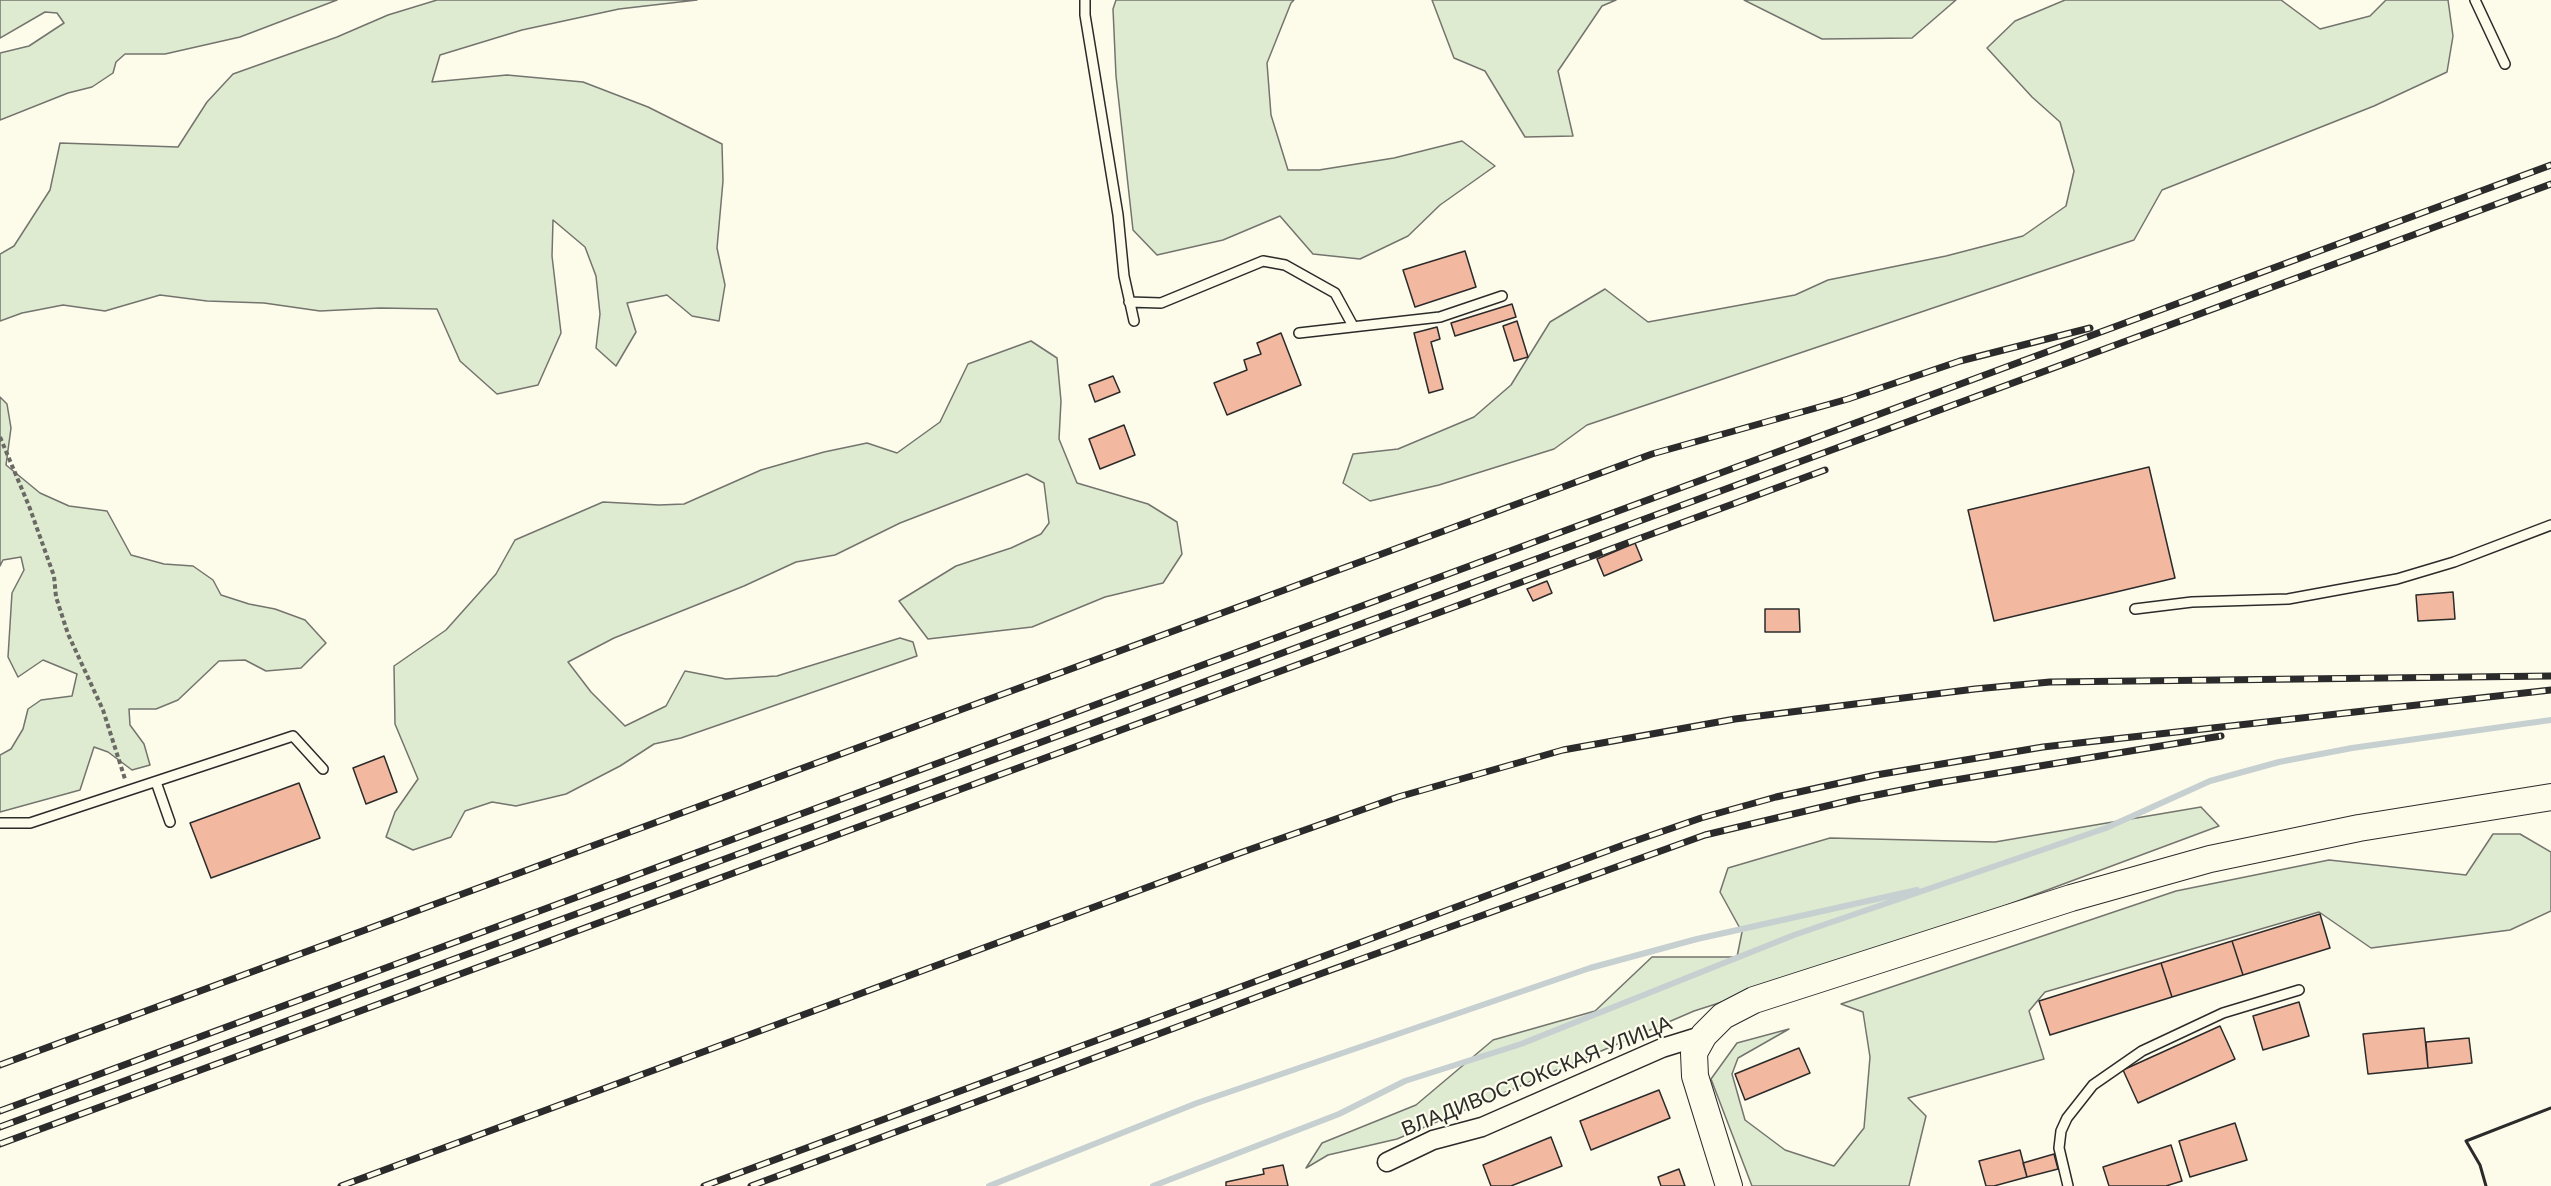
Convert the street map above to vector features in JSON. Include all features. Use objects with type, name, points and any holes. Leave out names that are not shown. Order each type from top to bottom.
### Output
[{"type":"street","points":[[1729,1186],[1695,1076],[1694,1053],[1704,1035],[1723,1016],[1754,1000],[2071,898],[2199,862],[2359,828],[2551,797]]},
{"type":"street","name":"ВЛАДИВОСТОКСКАЯ УЛИЦА","points":[[1387,1162],[1433,1140],[1482,1127],[1662,1048],[1704,1035]]},
{"type":"lane","points":[[1085,0],[1085,15],[1118,216],[1129,302],[1134,321]]},
{"type":"lane","points":[[2475,0],[2505,64]]},
{"type":"lane","points":[[1129,302],[1161,303],[1263,261],[1286,265],[1335,293],[1353,326]]},
{"type":"lane","points":[[1299,333],[1440,317],[1502,296]]},
{"type":"lane","points":[[2135,609],[2192,602],[2288,599],[2397,579],[2454,562],[2551,525]]},
{"type":"lane","points":[[0,823],[30,823],[293,736],[323,769]]},
{"type":"lane","points":[[156,782],[170,822]]},
{"type":"lane","points":[[2068,1186],[2059,1148],[2061,1131],[2067,1118],[2094,1085],[2142,1051],[2223,1013],[2299,990]]},
{"type":"path","points":[[0,437],[29,506],[54,576],[56,597],[68,634],[103,710],[129,790]]},
{"type":"green space","points":[[0,0],[337,0],[240,37],[165,54],[125,54],[116,62],[113,73],[92,87],[68,93],[0,120],[0,53],[29,46],[64,23],[57,13],[45,12],[0,38]]},
{"type":"green space","points":[[437,0],[697,0],[619,9],[522,30],[440,55],[432,82],[507,75],[583,82],[648,107],[722,144],[723,181],[717,248],[725,285],[719,321],[692,316],[667,295],[627,303],[636,332],[616,366],[596,348],[600,314],[596,276],[585,247],[553,220],[552,256],[561,333],[538,385],[497,394],[460,361],[437,309],[380,308],[320,311],[264,303],[207,301],[160,295],[105,311],[63,305],[22,313],[0,321],[0,254],[14,246],[50,190],[60,143],[178,147],[207,102],[233,74],[337,37],[388,15]]},
{"type":"green space","points":[[1116,0],[1294,0],[1267,63],[1271,115],[1288,170],[1319,170],[1394,158],[1462,141],[1495,166],[1440,205],[1408,236],[1360,259],[1313,254],[1280,216],[1223,240],[1157,255],[1133,230],[1116,76],[1113,9]]},
{"type":"green space","points":[[1432,0],[1616,0],[1602,6],[1558,71],[1573,136],[1525,137],[1485,71],[1454,58]]},
{"type":"green space","points":[[1744,0],[1956,0],[1912,38],[1822,39]]},
{"type":"green space","points":[[2065,0],[2281,0],[2320,29],[2370,16],[2386,0],[2448,0],[2453,36],[2447,72],[2374,106],[2162,190],[2134,240],[1587,425],[1554,449],[1439,485],[1370,501],[1343,483],[1353,454],[1398,449],[1474,417],[1511,385],[1550,322],[1605,289],[1648,322],[1795,295],[1828,280],[1946,256],[2023,236],[2066,206],[2074,171],[2060,122],[2032,97],[1987,48],[2015,21]]},
{"type":"green space","points":[[1031,341],[1057,358],[1061,401],[1059,439],[1077,483],[1148,504],[1177,522],[1182,554],[1163,583],[1105,597],[1032,627],[928,639],[899,601],[956,566],[1011,548],[1041,534],[1049,523],[1044,483],[1027,474],[900,523],[835,555],[796,562],[744,586],[614,638],[568,662],[591,692],[625,726],[666,706],[685,671],[726,679],[777,676],[900,638],[913,642],[917,656],[681,738],[654,744],[620,766],[566,794],[516,806],[492,802],[465,811],[451,837],[413,850],[386,837],[395,812],[418,779],[395,724],[394,666],[446,630],[496,574],[515,540],[603,502],[684,504],[761,470],[824,452],[867,443],[897,453],[940,422],[968,364]]},
{"type":"green space","points":[[0,397],[7,404],[11,428],[6,465],[40,493],[69,506],[107,511],[131,555],[164,564],[193,566],[213,580],[221,595],[275,609],[305,620],[326,643],[301,668],[266,671],[245,660],[219,661],[178,700],[156,709],[129,709],[130,725],[144,744],[150,765],[132,770],[108,752],[94,747],[80,790],[0,812],[0,755],[11,749],[23,729],[28,709],[41,700],[72,696],[77,674],[43,660],[18,677],[8,657],[12,593],[24,570],[21,557],[3,560],[0,566]]},
{"type":"green space","points":[[2201,807],[2219,826],[1897,946],[1694,1011],[1397,1139],[1328,1155],[1306,1168],[1322,1143],[1416,1105],[1493,1040],[1595,1011],[1652,957],[1737,957],[1742,932],[1720,892],[1728,868],[1830,838],[1995,842]]},
{"type":"green space","points":[[2493,834],[2520,834],[2551,852],[2551,911],[2510,930],[2371,948],[2319,912],[2045,992],[2029,1011],[2044,1059],[1908,1098],[1926,1116],[1909,1186],[1752,1186],[1711,1079],[1737,1043],[1789,1029],[1738,1058],[1732,1074],[1745,1120],[1785,1150],[1834,1166],[1864,1128],[1870,1057],[1863,1012],[1841,1004],[2176,891],[2329,860],[2466,875]]},
{"type":"building","points":[[1465,251],[1476,287],[1415,307],[1403,270]]},
{"type":"building","points":[[1512,304],[1516,317],[1455,336],[1451,323]]},
{"type":"building","points":[[1517,321],[1528,357],[1514,361],[1503,326]]},
{"type":"building","points":[[1437,327],[1440,339],[1431,342],[1443,389],[1429,393],[1414,333]]},
{"type":"building","points":[[1281,333],[1301,385],[1227,415],[1214,383],[1247,370],[1244,360],[1261,354],[1257,343]]},
{"type":"building","points":[[1113,376],[1120,392],[1095,402],[1089,385]]},
{"type":"building","points":[[1124,425],[1135,455],[1100,469],[1089,439]]},
{"type":"building","points":[[2149,467],[2175,578],[1994,621],[1968,510]]},
{"type":"building","points":[[1635,543],[1642,560],[1604,576],[1597,559]]},
{"type":"building","points":[[1547,581],[1552,593],[1533,601],[1527,589]]},
{"type":"building","points":[[2453,592],[2455,619],[2418,621],[2416,595]]},
{"type":"building","points":[[1765,609],[1799,609],[1800,632],[1765,632]]},
{"type":"building","points":[[384,756],[397,792],[366,804],[353,768]]},
{"type":"building","points":[[299,783],[320,838],[211,878],[190,823]]},
{"type":"building","points":[[2320,914],[2330,948],[2243,975],[2232,941]]},
{"type":"building","points":[[2232,941],[2243,975],[2172,997],[2161,963]]},
{"type":"building","points":[[2161,963],[2172,997],[2050,1035],[2039,1001]]},
{"type":"building","points":[[2299,1002],[2309,1036],[2263,1050],[2253,1016]]},
{"type":"building","points":[[2220,1026],[2235,1059],[2138,1103],[2123,1070]]},
{"type":"building","points":[[2424,1028],[2428,1068],[2368,1074],[2363,1034]]},
{"type":"building","points":[[2469,1038],[2472,1063],[2428,1068],[2426,1042]]},
{"type":"building","points":[[1799,1048],[1810,1073],[1745,1100],[1735,1074]]},
{"type":"building","points":[[1659,1090],[1670,1118],[1591,1150],[1580,1121]]},
{"type":"building","points":[[2235,1123],[2247,1160],[2190,1177],[2179,1141]]},
{"type":"building","points":[[1551,1137],[1562,1166],[1511,1186],[1491,1186],[1483,1165]]},
{"type":"building","points":[[2171,1145],[2182,1181],[2166,1186],[2109,1186],[2103,1167]]},
{"type":"building","points":[[2020,1150],[2027,1177],[1986,1186],[1979,1161]]},
{"type":"building","points":[[2054,1154],[2058,1169],[2027,1177],[2023,1163]]},
{"type":"building","points":[[1283,1165],[1288,1186],[1226,1186],[1226,1182],[1264,1174],[1263,1169]]},
{"type":"building","points":[[1679,1169],[1685,1186],[1661,1186],[1658,1177]]},
{"type":"waterway","points":[[1153,1186],[1339,1114],[1405,1081],[1521,1044],[1794,935],[2106,828],[2210,781],[2279,762],[2352,748],[2551,720]]},
{"type":"waterway","points":[[989,1186],[1197,1103],[1590,968],[1697,939],[1917,890]]},
{"type":"railway","points":[[0,1111],[2551,165]]},
{"type":"railway","points":[[0,1127],[2551,184]]},
{"type":"railway","points":[[0,1065],[1652,454],[1848,399],[1960,361],[2090,328]]},
{"type":"railway","points":[[0,1144],[1825,470]]},
{"type":"railway","points":[[341,1186],[1240,853],[1398,797],[1563,750],[1735,719],[2050,682],[2551,676]]},
{"type":"railway","points":[[704,1186],[1626,844],[1701,818],[1776,797],[1876,775],[2043,747],[2551,690]]},
{"type":"railway","points":[[751,1186],[1295,983],[1705,835],[1856,799],[1937,783],[2221,736]]},
{"type":"wall","points":[[2486,1186],[2480,1165],[2466,1141],[2551,1108]]}]
